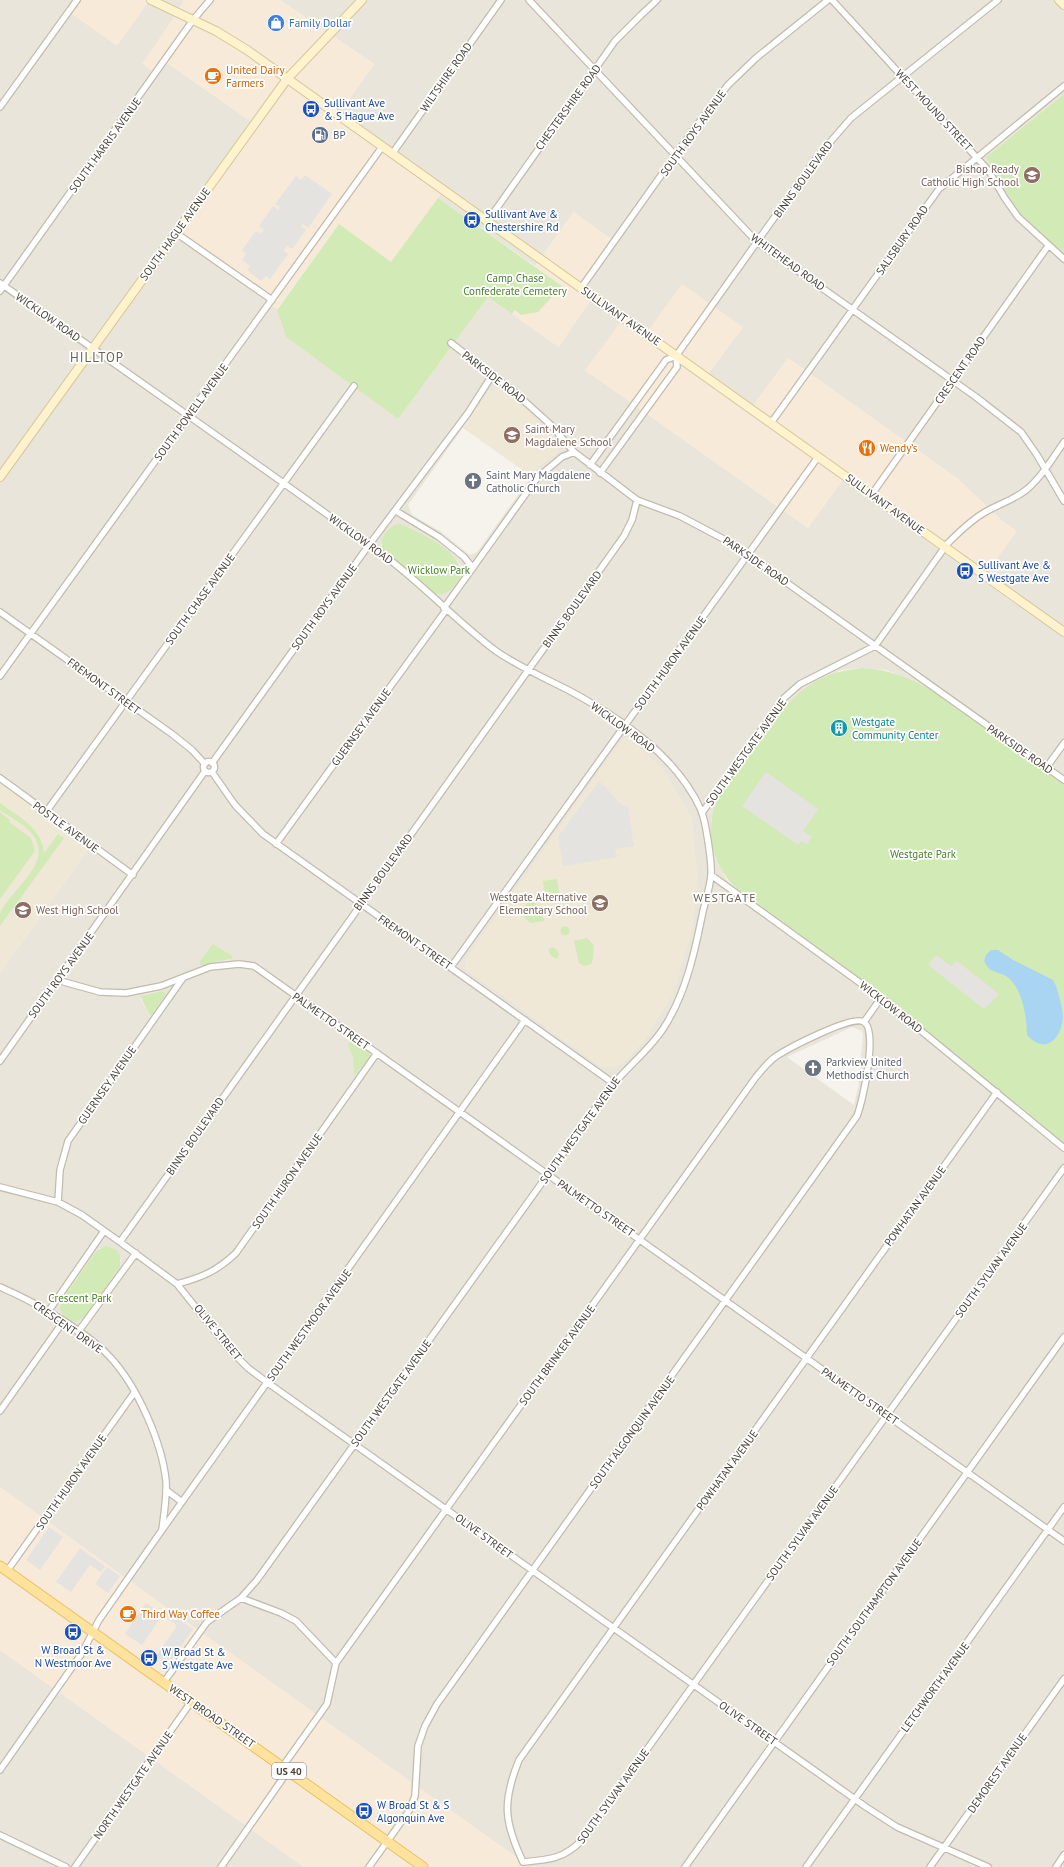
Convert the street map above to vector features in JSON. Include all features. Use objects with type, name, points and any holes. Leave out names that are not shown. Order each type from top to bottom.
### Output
[{"type":"main road","name":"SULLIVANT AVENUE","points":[[151,0],[230,39],[872,494],[1064,632]]},
{"type":"main road","name":"SOUTH HAGUE AVENUE","points":[[0,477],[287,79],[362,0]]},
{"type":"main road","points":[[1059,0],[1064,5]]},
{"type":"main road","name":"WEST BROAD STREET","points":[[4,1568],[423,1867]]},
{"type":"street","points":[[0,107],[77,0]]},
{"type":"street","name":"SOUTH HARRIS AVENUE","points":[[0,291],[2,284],[193,20],[210,0]]},
{"type":"street","name":"WILTSHIRE ROAD","points":[[392,154],[501,0]]},
{"type":"street","name":"WHITEHEAD ROAD","points":[[529,0],[757,242],[952,380],[1021,432],[1038,455],[1044,470],[1064,501]]},
{"type":"street","name":"CHESTERSHIRE ROAD","points":[[487,222],[615,41],[641,14],[658,0]]},
{"type":"street","name":"SOUTH ROYS AVENUE","points":[[582,288],[675,156],[719,97],[742,71],[828,0]]},
{"type":"street","name":"WEST MOUND STREET","points":[[832,0],[977,156],[989,171],[1012,210],[1048,246],[1064,259]]},
{"type":"street","name":"BINNS BOULEVARD","points":[[590,465],[666,360],[676,356],[818,156],[844,126],[903,76],[998,0]]},
{"type":"street","name":"SALISBURY ROAD","points":[[771,423],[939,188],[1064,86]]},
{"type":"street","name":"SOUTH POWELL AVENUE","points":[[0,676],[382,147]]},
{"type":"street","points":[[176,233],[272,300]]},
{"type":"street","name":"CRESCENT ROAD","points":[[872,494],[1048,246]]},
{"type":"street","name":"WICKLOW ROAD","points":[[2,284],[370,545],[401,569],[445,609],[499,653],[586,700],[667,758],[692,795],[702,813]]},
{"type":"street","name":"PARKSIDE ROAD","points":[[451,344],[493,374],[551,426],[574,452],[637,500],[704,527],[747,555],[1064,780]]},
{"type":"street","name":"BINNS BOULEVARD","points":[[600,473],[677,367],[676,356]]},
{"type":"street","name":"SOUTH ROYS AVENUE","points":[[212,762],[468,413],[493,374]]},
{"type":"street","name":"SOUTH CHASE AVENUE","points":[[46,812],[354,386]]},
{"type":"street","name":"SOUTH WESTGATE AVENUE","points":[[164,1682],[207,1622],[241,1598],[257,1580],[613,1083],[640,1057],[656,1038],[672,1013],[696,950],[711,875],[702,813],[784,698],[800,684],[875,646],[945,547],[959,532],[983,514],[1014,499],[1026,490],[1044,470],[1064,442]]},
{"type":"street","name":"GUERNSEY AVENUE","points":[[276,844],[537,478],[562,457],[574,452]]},
{"type":"street","name":"SOUTH HURON AVENUE","points":[[451,967],[818,457]]},
{"type":"street","name":"BINNS BOULEVARD","points":[[120,1242],[360,903],[624,536],[632,520],[637,500]]},
{"type":"street","points":[[396,511],[439,537],[464,557],[473,568]]},
{"type":"street","name":"FREMONT STREET","points":[[0,612],[192,750],[205,764]]},
{"type":"street","points":[[1046,768],[1064,744]]},
{"type":"street","points":[[212,762],[215,767],[212,772],[205,771],[205,764],[212,762]]},
{"type":"street","name":"SOUTH ROYS AVENUE","points":[[0,1060],[133,875],[205,771]]},
{"type":"street","name":"FREMONT STREET","points":[[212,772],[241,812],[263,834],[613,1083]]},
{"type":"street","name":"POSTLE AVENUE","points":[[0,778],[133,875]]},
{"type":"street","name":"WICKLOW ROAD","points":[[711,875],[881,998],[1064,1148]]},
{"type":"street","name":"PALMETTO STREET","points":[[57,980],[100,992],[126,994],[161,986],[184,978],[210,966],[239,964],[254,966],[1064,1541]]},
{"type":"street","name":"GUERNSEY AVENUE","points":[[58,1202],[60,1170],[68,1141],[184,978]]},
{"type":"street","points":[[864,1022],[881,998]]},
{"type":"street","name":"SOUTH BRINKER AVENUE","points":[[222,1867],[326,1704],[336,1663],[751,1083],[769,1062],[790,1048],[857,1019],[864,1022]]},
{"type":"street","name":"SOUTH WESTMOOR AVENUE","points":[[0,1770],[82,1653],[99,1620],[162,1530],[525,1020]]},
{"type":"street","name":"SOUTH ALGONQUIN AVENUE","points":[[369,1867],[409,1811],[415,1796],[418,1746],[437,1704],[857,1116],[864,1094],[870,1033],[868,1025],[864,1022]]},
{"type":"street","name":"SOUTH HURON AVENUE","points":[[177,1284],[207,1275],[223,1266],[236,1253],[377,1053]]},
{"type":"street","name":"POWHATAN AVENUE","points":[[521,1865],[509,1826],[507,1814],[507,1803],[511,1779],[519,1760],[997,1092]]},
{"type":"street","name":"SOUTH SYLVAN AVENUE","points":[[521,1865],[560,1857],[572,1851],[586,1835],[1064,1168]]},
{"type":"street","name":"OLIVE STREET","points":[[0,1187],[58,1202],[82,1215],[177,1284],[229,1349],[248,1368],[268,1383],[855,1799],[897,1827],[944,1849],[988,1867]]},
{"type":"street","points":[[48,1312],[104,1231]]},
{"type":"street","points":[[78,1332],[136,1254]]},
{"type":"street","name":"CRESCENT DRIVE","points":[[0,1287],[48,1312],[78,1332],[110,1357],[134,1393],[150,1426],[161,1454],[166,1490],[162,1530]]},
{"type":"street","points":[[0,1411],[63,1322]]},
{"type":"street","name":"SOUTH SOUTHAMPTON AVENUE","points":[[685,1867],[1064,1337]]},
{"type":"street","name":"SOUTH HURON AVENUE","points":[[4,1568],[134,1393]]},
{"type":"street","points":[[166,1490],[182,1502]]},
{"type":"street","name":"LETCHWORTH AVENUE","points":[[806,1867],[1064,1507]]},
{"type":"street","points":[[241,1598],[281,1613],[296,1622],[336,1663]]},
{"type":"street","name":"DEMOREST AVENUE","points":[[930,1867],[1064,1680]]},
{"type":"street","name":"NORTH WESTGATE AVENUE","points":[[75,1867],[192,1702]]},
{"type":"street","points":[[0,1835],[66,1867]]},
{"type":"street","points":[[1056,1867],[1064,1855]]},
{"type":"shaded area","points":[[0,0],[73,0],[66,10],[150,0],[184,0],[174,17],[163,60],[253,123],[172,234],[277,309],[286,337],[399,418],[488,297],[559,347],[581,284],[574,212],[535,266],[438,198],[446,187],[340,112],[374,64],[280,0],[1064,0],[1064,94],[986,157],[1039,233],[1064,253],[1064,624],[1060,630],[1064,633],[1064,785],[930,689],[886,670],[862,668],[849,669],[838,671],[720,793],[711,820],[715,858],[727,880],[890,1001],[1064,1143],[1064,1867],[530,1867],[0,1487],[0,973],[90,846],[0,782]],"holes":[[[743,327],[707,375],[752,407],[788,358],[958,479],[1001,520],[1016,531],[844,478],[808,528],[585,370],[647,332]],[[489,391],[558,452],[539,466],[477,552],[470,555],[440,531],[412,515],[408,505]],[[432,540],[451,554],[460,564],[459,577],[448,592],[432,592],[383,550],[381,544]],[[662,768],[691,817],[697,878],[645,1039],[620,1065],[602,1067],[466,969],[465,960]],[[215,945],[232,955],[230,960],[214,962],[202,966]],[[164,991],[151,1015],[140,998],[141,995]],[[852,1027],[862,1031],[863,1036],[858,1087],[854,1105],[787,1057]],[[100,1248],[117,1250],[121,1261],[68,1290],[96,1251]]]},
{"type":"shaded area","points":[[73,0],[150,0],[117,46],[66,10]]},
{"type":"shaded area","points":[[184,0],[280,0],[374,64],[340,112],[446,187],[391,263],[338,225],[277,309],[172,234],[253,123],[163,60],[154,72],[142,64]]},
{"type":"shaded area","points":[[305,175],[332,194],[308,228],[303,224],[301,226],[306,230],[292,249],[287,246],[284,251],[288,254],[270,279],[266,276],[261,281],[247,270],[250,266],[242,260],[246,254],[242,250],[256,231],[260,234],[264,230],[259,226],[273,206],[278,210],[280,207],[275,204],[296,176],[301,180]]},
{"type":"shaded area","points":[[574,212],[613,240],[581,284],[595,294],[559,347],[512,314],[515,310],[562,286],[535,266]]},
{"type":"shaded area","points":[[682,284],[743,327],[707,374],[752,407],[788,358],[958,479],[1001,520],[1017,531],[984,577],[844,478],[808,528],[585,370],[625,316],[647,332]]},
{"type":"shaded area","name":"Saint Mary Magdalene School","points":[[496,387],[503,388],[558,441],[560,446],[558,452],[539,466],[531,476],[463,428],[489,391]]},
{"type":"shaded area","name":"Westgate Alternative Elementary School","points":[[623,738],[629,738],[662,768],[691,817],[697,878],[693,928],[672,996],[645,1039],[620,1065],[602,1067],[466,969],[465,960]]},
{"type":"shaded area","points":[[766,772],[818,809],[803,831],[812,837],[807,844],[801,841],[798,845],[742,806]]},
{"type":"shaded area","points":[[599,781],[618,802],[628,808],[634,846],[615,849],[617,857],[563,866],[558,837]]},
{"type":"shaded area","name":"West High School","points":[[0,782],[90,846],[0,973]]},
{"type":"shaded area","points":[[936,955],[951,966],[957,961],[999,994],[984,1009],[928,965]]},
{"type":"shaded area","points":[[0,1487],[530,1867],[304,1867],[0,1650]]},
{"type":"shaded area","points":[[49,1527],[63,1537],[40,1570],[26,1560]]},
{"type":"shaded area","points":[[80,1548],[105,1566],[101,1572],[90,1565],[71,1592],[56,1582]]},
{"type":"shaded area","points":[[107,1567],[120,1576],[108,1593],[95,1584]]},
{"type":"shaded area","points":[[146,1603],[163,1614],[142,1645],[125,1634]]},
{"type":"shaded area","points":[[167,1611],[193,1629],[168,1665],[156,1656],[177,1626],[164,1616]]},
{"type":"shaded area","points":[[0,1650],[304,1867],[0,1867]]},
{"type":"green space","name":"Bishop Ready Catholic High School","points":[[1064,94],[1064,253],[1039,233],[1018,212],[986,157]]},
{"type":"green space","name":"Camp Chase Confederate Cemetery","points":[[438,198],[562,286],[538,312],[521,315],[515,310],[512,314],[488,297],[399,418],[397,418],[286,337],[277,310],[339,224],[391,262]]},
{"type":"green space","name":"Wicklow Park","points":[[400,524],[438,543],[454,558],[459,566],[461,574],[457,583],[446,593],[437,594],[432,592],[383,550],[382,541],[385,533],[392,527]]},
{"type":"green space","name":"Westgate Park","points":[[862,668],[897,674],[930,689],[1064,785],[1064,1143],[890,1001],[736,888],[720,867],[712,843],[711,831],[715,805],[720,793],[773,722],[804,689],[829,675]]},
{"type":"green space","points":[[0,803],[22,818],[34,830],[39,837],[44,853],[58,834],[64,838],[0,926],[0,914],[5,905],[35,866],[38,855],[38,845],[29,830],[0,810]]},
{"type":"green space","points":[[0,812],[10,820],[9,822],[31,838],[35,851],[0,899]]},
{"type":"green space","points":[[557,879],[560,899],[546,901],[543,881]]},
{"type":"green space","points":[[530,900],[542,907],[544,921],[531,923],[525,919],[522,909]]},
{"type":"green space","points":[[565,926],[570,931],[565,936],[560,931]]},
{"type":"green space","points":[[587,938],[594,945],[593,959],[591,964],[584,966],[579,963],[574,941]]},
{"type":"green space","points":[[213,944],[232,955],[232,959],[202,966],[200,961]]},
{"type":"green space","points":[[552,947],[556,949],[559,954],[557,959],[551,956],[548,950]]},
{"type":"green space","points":[[162,991],[166,993],[165,995],[152,1015],[149,1014],[140,996]]},
{"type":"green space","points":[[352,1040],[371,1055],[355,1075],[353,1057],[348,1044]]},
{"type":"green space","name":"Crescent Park","points":[[106,1246],[117,1250],[120,1255],[120,1267],[86,1316],[75,1322],[65,1318],[60,1310],[61,1301],[96,1251]]},
{"type":"water","points":[[991,950],[998,950],[1013,960],[1053,980],[1060,998],[1063,1016],[1060,1031],[1052,1042],[1040,1044],[1027,1035],[1024,1010],[1019,993],[1015,986],[1010,979],[990,969],[984,961],[986,955]]},
{"type":"place","name":"Family Dollar","points":[[276,23]]},
{"type":"place","name":"United Dairy Farmers","points":[[213,76]]},
{"type":"place","name":"Sullivant Ave & S Hague Ave","points":[[311,109]]},
{"type":"place","name":"BP","points":[[320,135]]},
{"type":"place","name":"Bishop Ready Catholic High School","points":[[1032,175]]},
{"type":"place","name":"Sullivant Ave & Chestershire Rd","points":[[472,220]]},
{"type":"place","name":"Saint Mary Magdalene School","points":[[512,435]]},
{"type":"place","name":"Wendy’s","points":[[867,448]]},
{"type":"place","name":"Saint Mary Magdalene Catholic Church","points":[[473,481]]},
{"type":"place","name":"Sullivant Ave & S Westgate Ave","points":[[965,571]]},
{"type":"place","name":"Westgate Community Center","points":[[839,728]]},
{"type":"place","name":"Westgate Alternative Elementary School","points":[[600,903]]},
{"type":"place","name":"West High School","points":[[23,910]]},
{"type":"place","name":"Parkview United Methodist Church","points":[[813,1068]]},
{"type":"place","name":"Third Way Coffee","points":[[128,1614]]},
{"type":"place","name":"W Broad St & N Westmoor Ave","points":[[73,1632]]},
{"type":"place","name":"W Broad St & S Westgate Ave","points":[[149,1658]]},
{"type":"place","name":"W Broad St & S Algonquin Ave","points":[[364,1811]]},
{"type":"district","name":"HILLTOP","points":[[97,357]]},
{"type":"district","name":"WESTGATE","points":[[725,897]]}]
